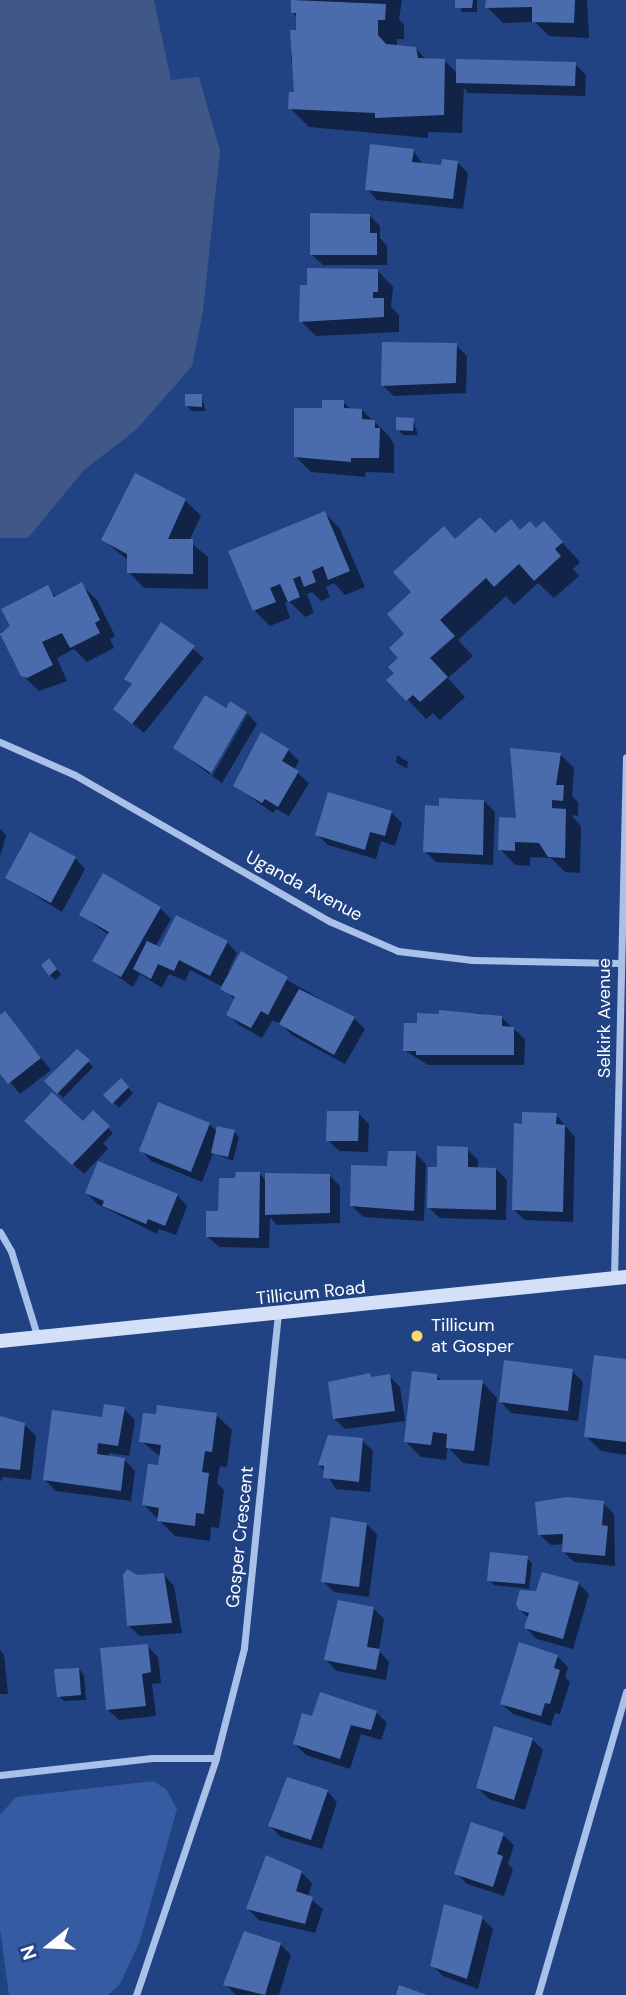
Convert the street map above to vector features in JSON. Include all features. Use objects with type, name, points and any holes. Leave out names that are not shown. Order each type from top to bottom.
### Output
[{"type":"main road","name":"Tillicum Road","points":[[0,1341],[278,1316],[620,1278]]},
{"type":"street","name":"Uganda Avenue","points":[[0,742],[75,775],[329,921],[398,951],[472,960],[619,963]]},
{"type":"street","name":"Selkirk Avenue","points":[[620,1278],[619,963],[626,757]]},
{"type":"street","points":[[0,1232],[11,1251],[38,1339]]},
{"type":"street","name":"Gosper Crescent","points":[[136,1995],[216,1758],[244,1648],[278,1316]]},
{"type":"street","points":[[538,1995],[626,1692]]},
{"type":"street","points":[[0,1774],[152,1758],[216,1758]]},
{"type":"shaded area","points":[[0,0],[154,0],[171,80],[199,77],[220,151],[203,311],[192,366],[137,429],[84,470],[28,538],[0,538]]},
{"type":"shaded area","points":[[153,1781],[166,1789],[177,1809],[140,1941],[120,1984],[108,1995],[9,1995],[0,1929],[0,1815],[16,1797]]},
{"type":"building","points":[[291,0],[386,4],[385,20],[378,20],[378,35],[386,44],[416,47],[418,58],[445,59],[444,115],[375,118],[375,113],[288,109],[289,92],[294,92],[290,30],[296,30],[296,13],[291,13]]},
{"type":"building","points":[[455,0],[473,0],[472,8],[455,8]]},
{"type":"building","points":[[486,0],[575,0],[574,23],[532,22],[532,7],[485,8]]},
{"type":"building","points":[[456,59],[576,62],[575,86],[456,83]]},
{"type":"building","points":[[370,144],[414,149],[412,162],[441,165],[442,159],[458,161],[453,199],[365,190]]},
{"type":"building","points":[[310,213],[370,214],[370,233],[377,233],[377,255],[310,255]]},
{"type":"building","points":[[307,268],[378,269],[378,292],[373,292],[373,298],[384,298],[384,317],[299,322],[300,285],[307,285]]},
{"type":"building","points":[[382,342],[457,343],[456,383],[381,386]]},
{"type":"building","points":[[185,394],[202,394],[202,407],[185,406]]},
{"type":"building","points":[[322,400],[344,400],[344,408],[362,409],[362,419],[375,420],[375,428],[380,428],[379,458],[351,458],[351,462],[294,457],[294,408],[322,408]]},
{"type":"building","points":[[396,417],[414,418],[413,431],[396,430]]},
{"type":"building","points":[[135,473],[186,499],[168,539],[193,539],[193,574],[127,573],[127,554],[101,540]]},
{"type":"building","points":[[325,511],[350,571],[328,580],[323,566],[312,571],[316,582],[304,587],[300,576],[293,579],[300,597],[288,602],[280,584],[270,588],[276,602],[253,611],[228,551]]},
{"type":"building","points":[[480,517],[495,533],[511,519],[520,530],[530,521],[536,528],[544,521],[563,542],[555,549],[561,556],[534,581],[519,564],[494,587],[486,578],[440,620],[455,636],[430,658],[448,677],[420,702],[413,695],[406,701],[386,680],[394,673],[388,667],[398,658],[389,648],[404,634],[387,614],[411,592],[393,572],[444,526],[455,539]]},
{"type":"building","points":[[82,582],[100,620],[95,623],[100,633],[70,648],[62,633],[42,642],[53,665],[27,678],[21,676],[0,634],[10,626],[1,609],[48,585],[54,597]]},
{"type":"building","points":[[161,622],[195,646],[132,724],[113,709],[132,684],[124,679]]},
{"type":"building","points":[[205,695],[226,708],[230,701],[247,712],[211,773],[173,748]]},
{"type":"building","points":[[261,732],[289,749],[282,761],[299,771],[278,807],[265,799],[262,803],[233,786]]},
{"type":"building","points":[[510,748],[561,753],[556,785],[564,785],[563,801],[552,800],[552,808],[566,809],[565,858],[548,857],[539,843],[515,842],[515,851],[498,850],[499,817],[516,818]]},
{"type":"building","points":[[328,792],[392,811],[385,836],[370,832],[365,850],[315,835]]},
{"type":"building","points":[[439,798],[484,800],[483,855],[423,852],[425,805],[439,806]]},
{"type":"building","points":[[30,832],[76,857],[51,903],[5,878]]},
{"type":"building","points":[[103,873],[161,907],[121,977],[92,961],[109,932],[79,915]]},
{"type":"building","points":[[176,915],[228,941],[210,976],[179,960],[174,971],[158,964],[151,979],[133,969],[147,941],[160,947]]},
{"type":"building","points":[[241,951],[288,977],[268,1015],[261,1011],[251,1028],[226,1015],[235,997],[220,989]]},
{"type":"building","points":[[49,958],[57,969],[49,976],[41,965]]},
{"type":"building","points":[[299,989],[355,1017],[334,1055],[279,1024]]},
{"type":"building","points":[[439,1010],[502,1016],[502,1026],[514,1027],[514,1055],[416,1055],[416,1051],[403,1051],[404,1023],[417,1023],[417,1013],[439,1014]]},
{"type":"building","points":[[5,1011],[41,1058],[8,1084],[0,1074],[0,1015]]},
{"type":"building","points":[[77,1049],[90,1060],[57,1094],[44,1081]]},
{"type":"building","points":[[121,1078],[129,1087],[112,1104],[103,1095]]},
{"type":"building","points":[[52,1092],[83,1121],[93,1110],[110,1126],[72,1165],[24,1121]]},
{"type":"building","points":[[158,1102],[210,1123],[191,1172],[139,1151]]},
{"type":"building","points":[[327,1111],[359,1111],[358,1141],[326,1141]]},
{"type":"building","points":[[522,1112],[557,1113],[556,1124],[565,1125],[563,1212],[512,1210],[514,1123],[522,1124]]},
{"type":"building","points":[[217,1126],[235,1130],[228,1157],[211,1153]]},
{"type":"building","points":[[437,1146],[468,1147],[468,1167],[496,1168],[496,1210],[427,1208],[428,1167],[437,1167]]},
{"type":"building","points":[[388,1151],[416,1151],[414,1211],[350,1206],[351,1165],[387,1166]]},
{"type":"building","points":[[98,1161],[178,1194],[165,1226],[148,1219],[146,1224],[102,1206],[104,1201],[85,1193]]},
{"type":"building","points":[[236,1172],[260,1172],[259,1238],[206,1237],[206,1211],[218,1211],[219,1178],[235,1178]]},
{"type":"building","points":[[265,1173],[330,1174],[330,1213],[265,1215]]},
{"type":"building","points":[[594,1355],[626,1359],[626,1442],[584,1437]]},
{"type":"building","points":[[504,1360],[573,1369],[568,1411],[499,1402]]},
{"type":"building","points":[[412,1371],[437,1374],[437,1380],[483,1380],[474,1451],[446,1448],[447,1434],[433,1432],[431,1445],[404,1442]]},
{"type":"building","points":[[370,1373],[371,1377],[390,1374],[395,1411],[333,1419],[328,1382]]},
{"type":"building","points":[[104,1404],[125,1407],[118,1446],[98,1443],[97,1454],[125,1458],[121,1491],[43,1480],[52,1410],[102,1417]]},
{"type":"building","points":[[157,1405],[217,1413],[212,1452],[205,1451],[202,1472],[209,1473],[204,1514],[196,1513],[195,1526],[157,1521],[159,1508],[142,1505],[148,1464],[158,1465],[161,1445],[139,1442],[143,1413],[156,1414]]},
{"type":"building","points":[[0,1416],[25,1423],[20,1470],[0,1468]]},
{"type":"building","points":[[328,1435],[363,1438],[359,1482],[323,1478],[324,1466],[318,1465]]},
{"type":"building","points":[[567,1497],[604,1501],[602,1525],[608,1526],[605,1556],[562,1552],[563,1534],[538,1535],[535,1502]]},
{"type":"building","points":[[331,1517],[367,1523],[359,1587],[321,1582]]},
{"type":"building","points":[[490,1552],[528,1556],[525,1584],[487,1581]]},
{"type":"building","points":[[127,1569],[137,1575],[164,1573],[172,1623],[127,1626],[123,1575]]},
{"type":"building","points":[[542,1572],[579,1582],[563,1639],[524,1628],[529,1613],[519,1610],[516,1604],[520,1590],[536,1591]]},
{"type":"building","points":[[338,1600],[374,1607],[367,1647],[380,1649],[376,1670],[324,1660]]},
{"type":"building","points":[[519,1642],[558,1655],[554,1668],[560,1670],[550,1704],[545,1703],[541,1716],[500,1704]]},
{"type":"building","points":[[148,1644],[151,1672],[142,1674],[146,1706],[106,1710],[100,1648]]},
{"type":"building","points":[[79,1668],[81,1695],[57,1697],[54,1669]]},
{"type":"building","points":[[320,1692],[377,1711],[371,1730],[351,1725],[340,1759],[293,1744],[302,1713],[312,1716]]},
{"type":"building","points":[[494,1726],[533,1738],[514,1800],[476,1788]]},
{"type":"building","points":[[287,1777],[328,1790],[311,1840],[268,1826]]},
{"type":"building","points":[[471,1822],[504,1833],[497,1854],[503,1856],[493,1887],[454,1874]]},
{"type":"building","points":[[266,1855],[302,1871],[296,1891],[313,1897],[305,1924],[246,1909]]},
{"type":"building","points":[[444,1904],[483,1916],[467,1979],[430,1966]]},
{"type":"building","points":[[244,1931],[281,1943],[265,1995],[223,1985]]},
{"type":"building","points":[[399,1985],[427,1995],[396,1995]]},
{"type":"place","name":"Tillicum at Gosper","points":[[417,1336]]}]
